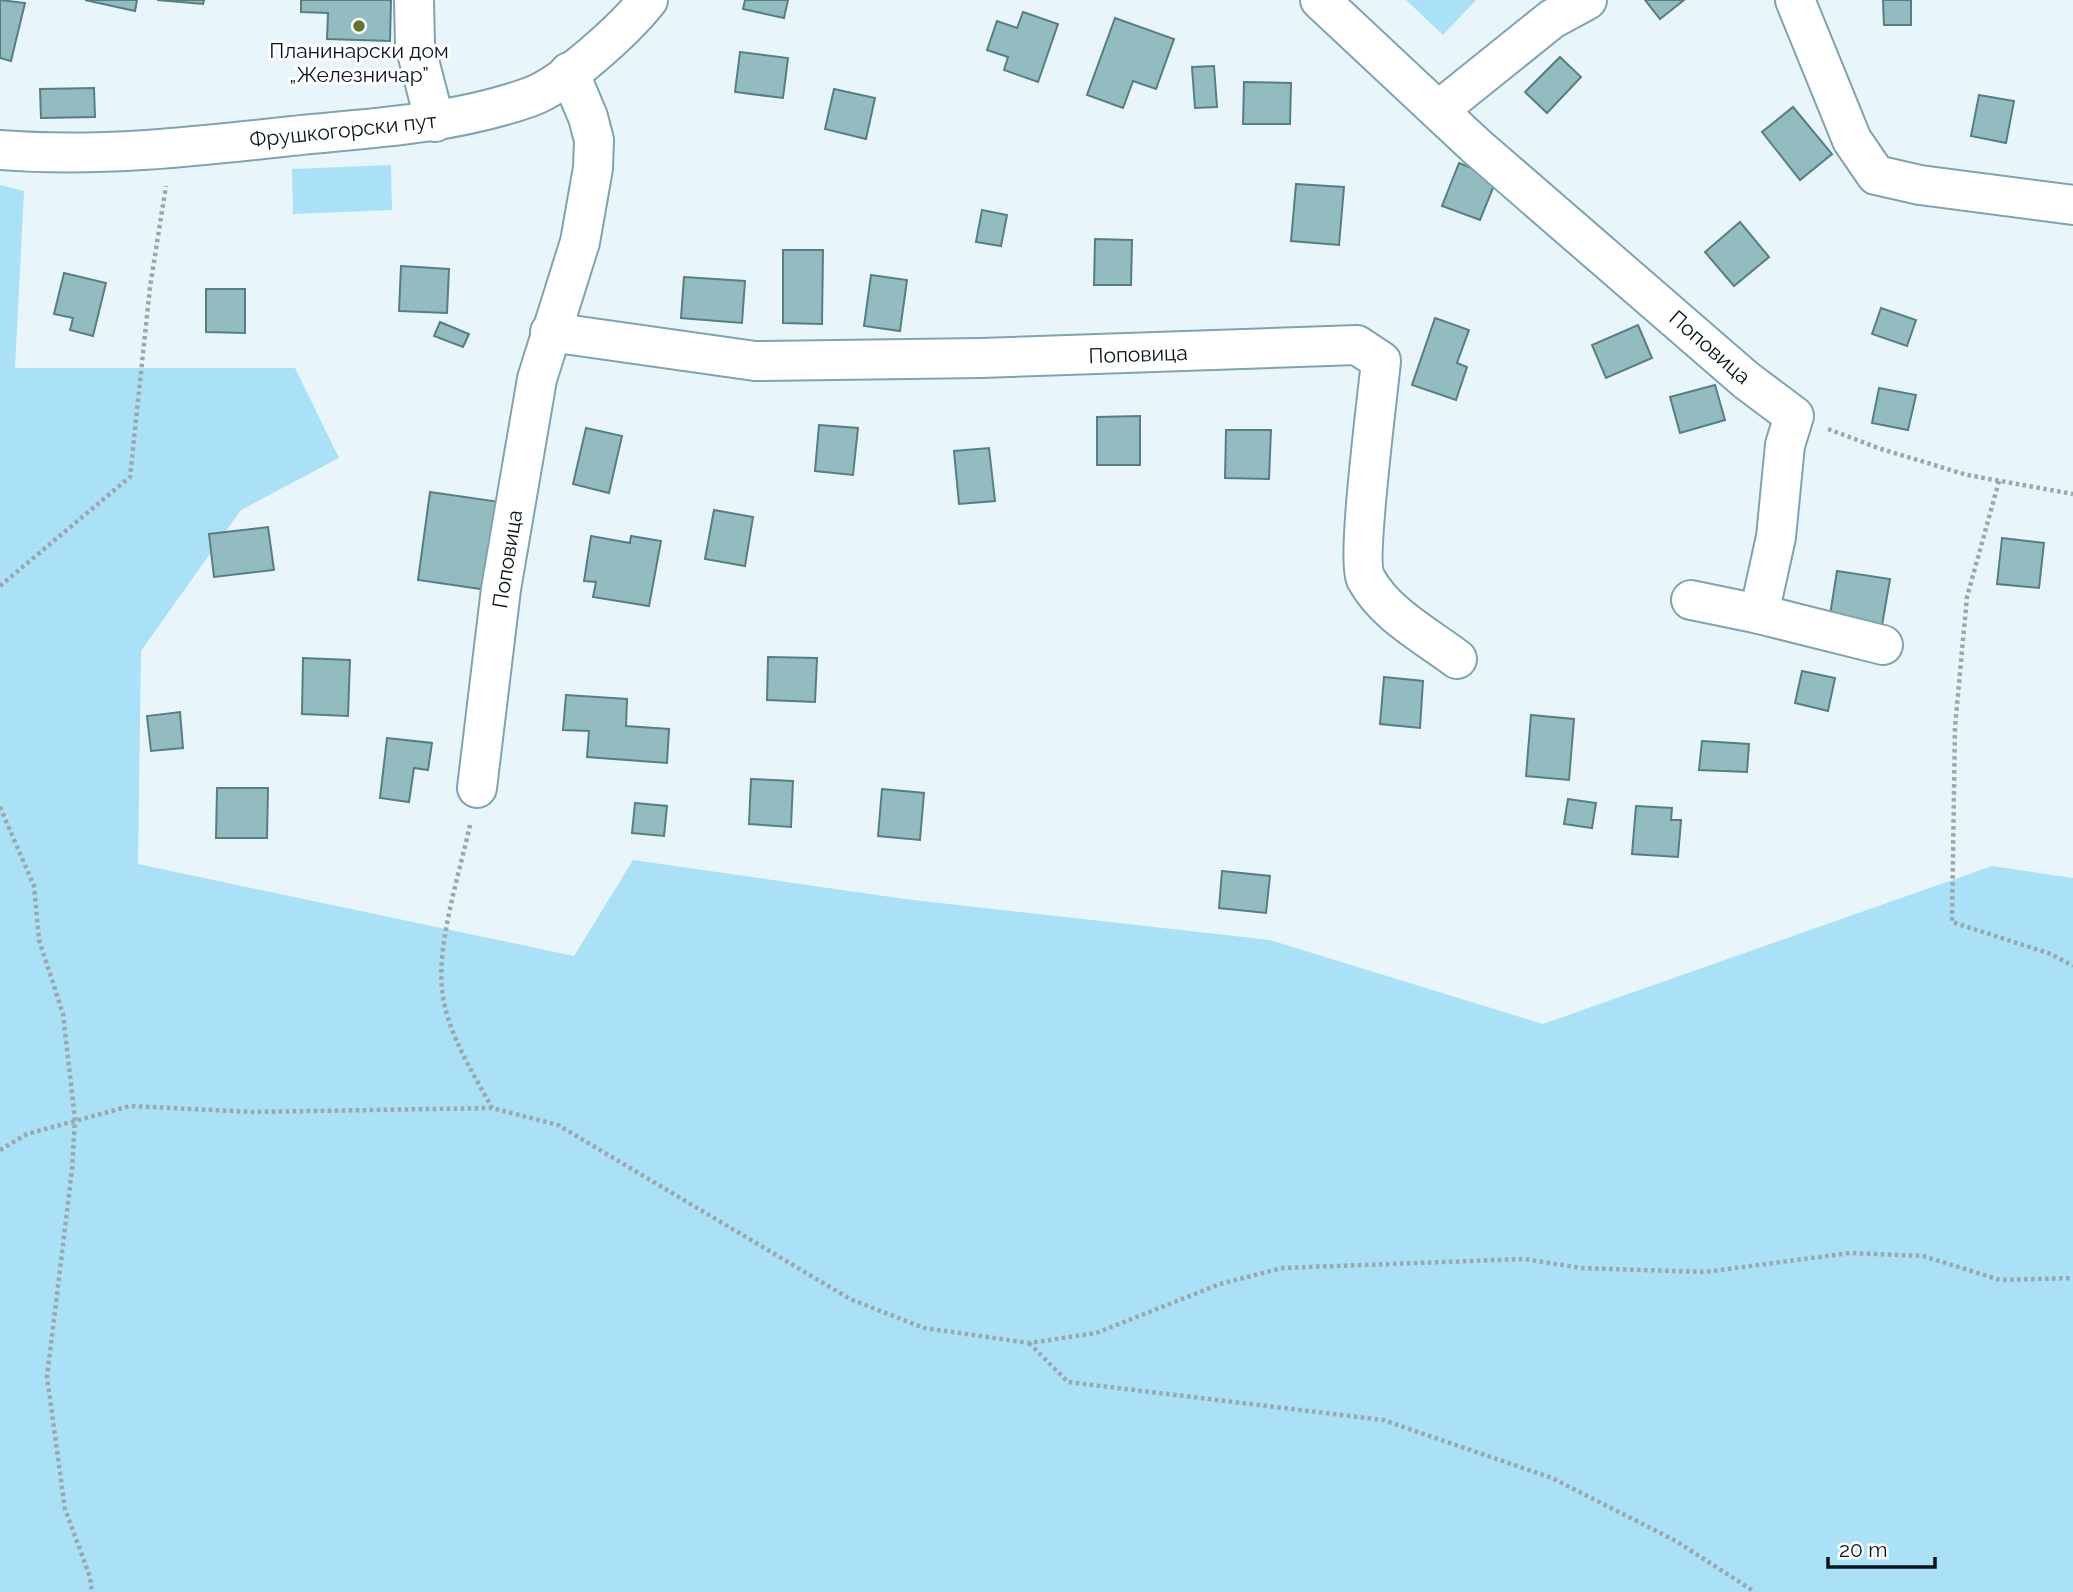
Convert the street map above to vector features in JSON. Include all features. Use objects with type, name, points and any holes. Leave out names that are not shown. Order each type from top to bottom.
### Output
[{"type":"street","points":[[414,0],[415,45],[435,122]]},
{"type":"street","name":"Фрушкогорски пут","points":[[0,150],[33,152],[172,147],[435,122],[533,96],[569,72],[633,19],[648,0]]},
{"type":"street","name":"Поповица","points":[[1320,0],[1476,146],[1746,380],[1794,416]]},
{"type":"street","points":[[1440,110],[1552,19],[1587,0]]},
{"type":"street","points":[[1795,0],[1852,140],[1876,175],[1920,185],[2073,205]]},
{"type":"street","name":"Поповица","points":[[477,788],[501,589],[537,379],[580,242],[593,168],[594,140],[588,117],[569,72]]},
{"type":"street","name":"Поповица","points":[[550,332],[755,361],[1050,356],[1357,345],[1381,361],[1365,515],[1364,575],[1381,602],[1457,659]]},
{"type":"street","points":[[1759,614],[1776,537],[1785,445],[1794,416]]},
{"type":"street","points":[[1691,600],[1883,645]]},
{"type":"path","points":[[0,586],[130,477],[150,287],[172,147]]},
{"type":"path","points":[[1794,416],[1878,448],[1967,475],[2073,494]]},
{"type":"path","points":[[1999,481],[1967,597],[1955,727],[1952,922],[2052,954],[2073,966]]},
{"type":"path","points":[[477,788],[445,943],[441,988],[448,1018],[492,1108]]},
{"type":"path","points":[[0,807],[34,886],[38,940],[63,1014],[75,1119],[72,1170],[47,1377],[65,1509],[90,1577],[92,1592]]},
{"type":"path","points":[[0,1150],[27,1134],[130,1106],[253,1112],[492,1108],[558,1125],[850,1298],[924,1328],[1029,1343],[1096,1333],[1220,1284],[1282,1268],[1524,1259],[1581,1268],[1705,1272],[1850,1254],[1923,1256],[2000,1280],[2073,1278]]},
{"type":"path","points":[[1029,1343],[1068,1382],[1383,1420],[1552,1478],[1676,1541],[1755,1592]]},
{"type":"shaded area","points":[[1406,0],[1476,0],[1443,35]]},
{"type":"shaded area","points":[[391,165],[392,210],[293,214],[292,169]]},
{"type":"shaded area","points":[[0,185],[24,191],[15,368],[295,368],[339,458],[241,510],[141,651],[138,864],[574,956],[633,860],[905,899],[1270,940],[1543,1024],[1992,866],[2073,878],[2073,1592],[0,1592]]},
{"type":"building","points":[[0,0],[25,3],[11,61],[0,58]]},
{"type":"building","points":[[85,0],[137,0],[135,11]]},
{"type":"building","points":[[157,0],[204,0],[203,4]]},
{"type":"building","name":"Планинарски дом „Железничар”","points":[[301,0],[391,0],[390,41],[327,39],[328,13],[301,12]]},
{"type":"building","points":[[745,0],[788,0],[784,18],[743,9]]},
{"type":"building","points":[[1645,0],[1684,0],[1660,19]]},
{"type":"building","points":[[1883,0],[1911,0],[1911,25],[1884,25]]},
{"type":"building","points":[[1023,12],[1058,24],[1038,82],[1004,70],[1008,57],[987,50],[997,21],[1017,28]]},
{"type":"building","points":[[1115,18],[1174,39],[1156,89],[1133,81],[1123,108],[1087,95]]},
{"type":"building","points":[[740,52],[788,58],[783,98],[735,92]]},
{"type":"building","points":[[1560,57],[1581,77],[1547,113],[1525,92]]},
{"type":"building","points":[[1214,66],[1217,107],[1195,108],[1192,67]]},
{"type":"building","points":[[1244,82],[1291,83],[1290,124],[1243,124]]},
{"type":"building","points":[[94,88],[95,117],[41,118],[40,89]]},
{"type":"building","points":[[834,89],[875,98],[866,139],[825,129]]},
{"type":"building","points":[[1979,95],[2014,101],[2006,143],[1971,136]]},
{"type":"building","points":[[1793,107],[1832,154],[1800,180],[1762,132]]},
{"type":"building","points":[[1459,163],[1497,178],[1480,220],[1442,206]]},
{"type":"building","points":[[1296,184],[1344,187],[1339,245],[1291,241]]},
{"type":"building","points":[[982,210],[1007,215],[1001,246],[976,242]]},
{"type":"building","points":[[1740,222],[1769,257],[1734,286],[1705,252]]},
{"type":"building","points":[[1095,239],[1132,240],[1131,285],[1094,285]]},
{"type":"building","points":[[783,250],[823,250],[822,324],[783,323]]},
{"type":"building","points":[[401,266],[449,269],[447,313],[399,311]]},
{"type":"building","points":[[64,273],[106,283],[93,336],[70,330],[73,318],[54,314]]},
{"type":"building","points":[[871,275],[907,280],[900,331],[864,326]]},
{"type":"building","points":[[684,277],[745,281],[742,323],[681,318]]},
{"type":"building","points":[[206,289],[245,289],[245,333],[206,332]]},
{"type":"building","points":[[1881,308],[1916,320],[1907,346],[1872,334]]},
{"type":"building","points":[[1435,318],[1469,330],[1457,363],[1467,367],[1456,400],[1412,385]]},
{"type":"building","points":[[440,322],[469,334],[463,347],[434,336]]},
{"type":"building","points":[[1638,325],[1652,358],[1606,378],[1592,345]]},
{"type":"building","points":[[1715,385],[1725,420],[1680,433],[1670,397]]},
{"type":"building","points":[[1879,388],[1916,395],[1908,430],[1872,423]]},
{"type":"building","points":[[1140,416],[1140,465],[1097,465],[1097,417]]},
{"type":"building","points":[[819,425],[858,428],[853,475],[815,471]]},
{"type":"building","points":[[586,428],[622,436],[609,493],[573,484]]},
{"type":"building","points":[[1226,430],[1271,430],[1269,479],[1225,478]]},
{"type":"building","points":[[989,448],[995,501],[959,504],[954,451]]},
{"type":"building","points":[[430,492],[500,502],[488,590],[418,580]]},
{"type":"building","points":[[714,510],[753,517],[745,566],[705,559]]},
{"type":"building","points":[[268,527],[274,570],[214,577],[209,534]]},
{"type":"building","points":[[591,536],[630,543],[631,536],[661,541],[649,606],[593,597],[596,582],[584,581]]},
{"type":"building","points":[[2002,538],[2044,543],[2039,588],[1997,584]]},
{"type":"building","points":[[1837,571],[1890,579],[1882,625],[1830,615]]},
{"type":"building","points":[[768,657],[817,658],[815,702],[767,700]]},
{"type":"building","points":[[303,658],[350,660],[348,716],[302,714]]},
{"type":"building","points":[[1802,671],[1835,678],[1828,711],[1795,703]]},
{"type":"building","points":[[1384,677],[1423,681],[1420,728],[1380,724]]},
{"type":"building","points":[[566,695],[627,699],[626,726],[669,729],[667,763],[587,757],[589,731],[563,730]]},
{"type":"building","points":[[180,712],[183,748],[151,751],[147,716]]},
{"type":"building","points":[[1531,715],[1574,719],[1569,780],[1526,776]]},
{"type":"building","points":[[387,738],[432,743],[428,770],[414,768],[409,802],[380,798]]},
{"type":"building","points":[[1702,741],[1749,744],[1747,772],[1699,770]]},
{"type":"building","points":[[751,779],[793,781],[791,827],[749,824]]},
{"type":"building","points":[[217,788],[268,788],[267,838],[216,838]]},
{"type":"building","points":[[882,789],[924,793],[920,840],[878,836]]},
{"type":"building","points":[[1568,799],[1596,803],[1592,828],[1564,824]]},
{"type":"building","points":[[635,803],[667,806],[664,836],[632,833]]},
{"type":"building","points":[[1636,806],[1672,808],[1671,820],[1681,820],[1678,857],[1632,854]]},
{"type":"building","points":[[1222,871],[1270,876],[1266,913],[1219,908]]},
{"type":"place","name":"Планинарски дом „Железничар”","points":[[359,26]]}]
